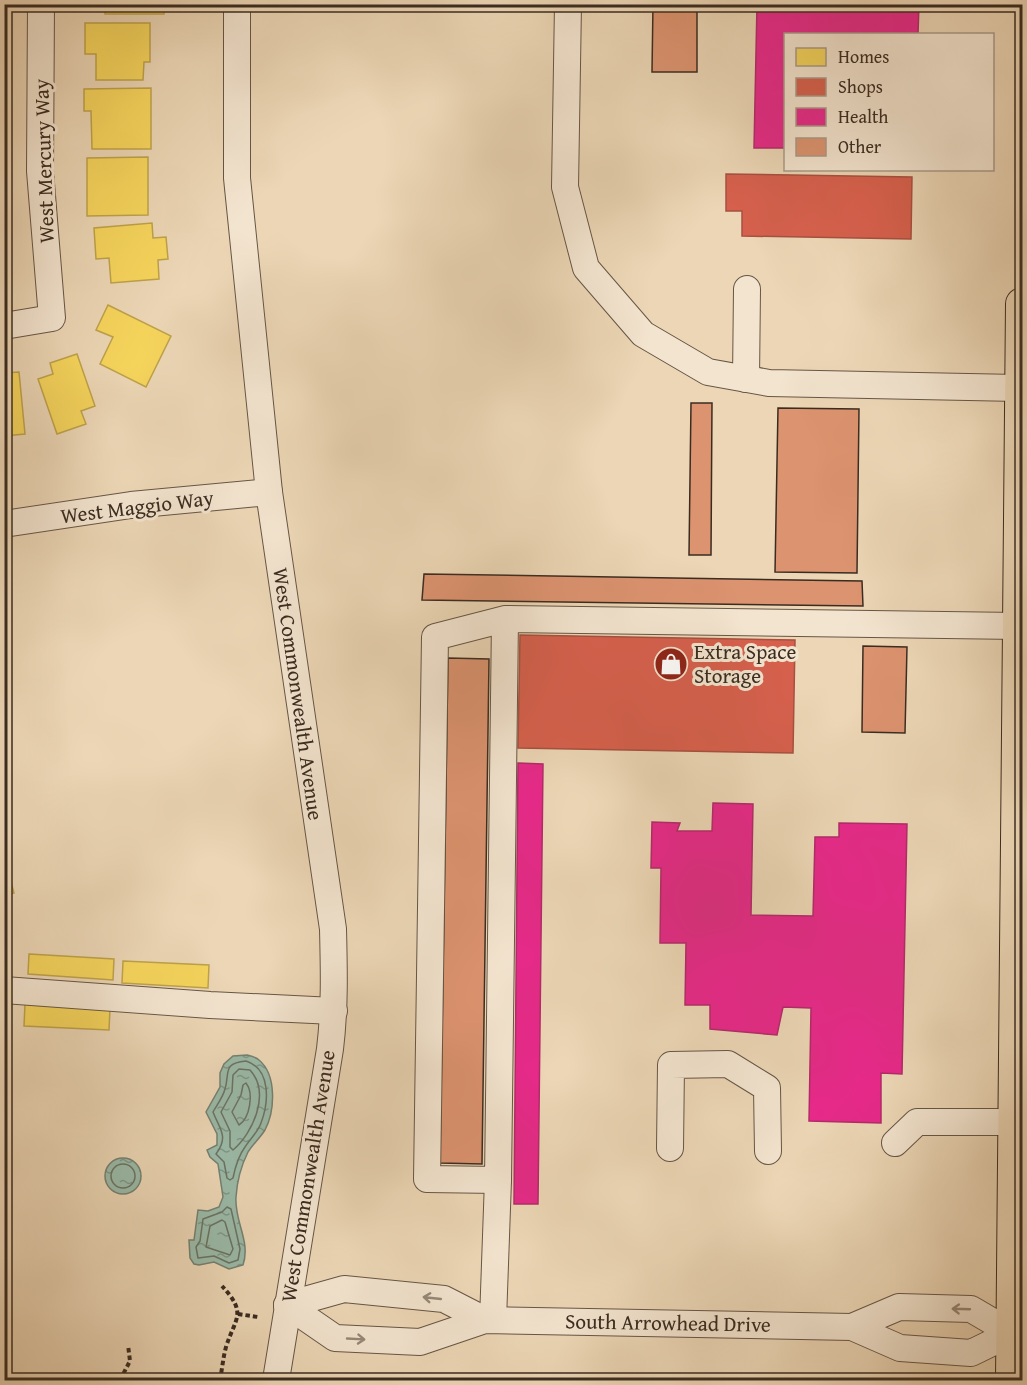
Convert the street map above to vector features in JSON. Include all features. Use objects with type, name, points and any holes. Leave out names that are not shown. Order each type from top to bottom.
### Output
[{"type":"main road","points":[[1012,1380],[1017,1333],[1014,1122],[1023,304]]},
{"type":"street","name":"West Mercury Way","points":[[4,327],[52,318],[39,171],[41,4]]},
{"type":"street","name":"West Commonwealth Avenue","points":[[237,4],[237,178],[269,492],[333,929],[334,1011],[330,1049],[276,1380]]},
{"type":"street","points":[[568,4],[565,187],[586,268],[643,334],[708,372],[769,383],[1021,388]]},
{"type":"street","points":[[746,379],[747,289]]},
{"type":"street","name":"West Maggio Way","points":[[4,524],[131,506],[269,492]]},
{"type":"street","points":[[498,1180],[427,1179],[435,637],[505,619],[1019,626]]},
{"type":"street","points":[[489,1320],[498,1180],[505,619]]},
{"type":"street","points":[[4,990],[210,1005],[334,1011]]},
{"type":"street","points":[[670,1149],[671,1065],[728,1064],[767,1088],[768,1151]]},
{"type":"street","points":[[895,1143],[917,1122],[1014,1122]]},
{"type":"street","name":"South Arrowhead Drive","points":[[287,1305],[344,1289],[444,1299],[489,1320]]},
{"type":"street","name":"South Arrowhead Drive","points":[[287,1305],[335,1338],[420,1342],[489,1320],[852,1327],[900,1348],[972,1353],[1017,1333]]},
{"type":"street","name":"South Arrowhead Drive","points":[[852,1327],[899,1307],[971,1309],[1017,1333]]},
{"type":"path","points":[[220,1380],[226,1346],[236,1327],[238,1314],[230,1295],[222,1286]]},
{"type":"path","points":[[238,1314],[258,1317]]},
{"type":"path","points":[[120,1380],[130,1361],[128,1345]]},
{"type":"water","points":[[247,1055],[258,1059],[265,1067],[271,1084],[272,1103],[265,1130],[248,1152],[237,1186],[237,1214],[245,1248],[243,1265],[229,1269],[214,1262],[194,1264],[190,1258],[189,1240],[194,1240],[198,1210],[208,1211],[219,1207],[223,1197],[218,1164],[210,1157],[207,1150],[217,1145],[217,1134],[206,1112],[220,1087],[220,1073],[224,1064],[233,1056]]},
{"type":"water","points":[[123,1158],[136,1163],[141,1176],[136,1189],[123,1194],[110,1189],[105,1176],[110,1163]]},
{"type":"building: Homes","points":[[105,4],[164,4],[164,14],[105,14]]},
{"type":"building: Homes","points":[[85,23],[150,23],[150,62],[144,62],[143,80],[96,80],[96,54],[85,54]]},
{"type":"building: Homes","points":[[151,88],[151,149],[92,149],[91,111],[84,111],[84,89]]},
{"type":"building: Homes","points":[[148,157],[148,215],[87,216],[87,158]]},
{"type":"building: Homes","points":[[152,223],[153,238],[166,237],[168,259],[158,260],[159,279],[111,283],[109,258],[96,259],[94,228]]},
{"type":"building: Homes","points":[[108,305],[171,336],[146,387],[100,364],[113,337],[96,330]]},
{"type":"building: Homes","points":[[77,354],[95,406],[81,411],[86,424],[57,434],[38,379],[53,374],[50,363]]},
{"type":"building: Homes","points":[[19,372],[25,434],[4,436],[4,373]]},
{"type":"building: Homes","points":[[4,857],[14,893],[4,896]]},
{"type":"building: Homes","points":[[29,954],[114,959],[113,980],[28,974]]},
{"type":"building: Homes","points":[[123,961],[209,965],[208,988],[122,983]]},
{"type":"building: Homes","points":[[25,1004],[110,1008],[109,1030],[24,1026]]},
{"type":"building: Shops","points":[[726,174],[912,177],[911,239],[742,236],[742,211],[726,211]]},
{"type":"building: Shops","points":[[520,635],[795,640],[793,753],[518,748]]},
{"type":"building: Health","points":[[919,4],[918,33],[784,33],[784,148],[754,148],[757,5]]},
{"type":"building: Health","points":[[518,763],[543,764],[538,1204],[514,1204]]},
{"type":"building: Health","points":[[713,803],[753,804],[751,915],[813,916],[815,837],[839,837],[839,823],[907,824],[902,1074],[881,1073],[881,1123],[809,1121],[811,1008],[783,1007],[777,1035],[710,1029],[710,1005],[685,1005],[686,943],[660,943],[661,868],[651,868],[652,822],[680,823],[677,831],[712,831]]},
{"type":"building: Other","points":[[653,4],[697,4],[697,72],[652,72]]},
{"type":"building: Other","points":[[691,403],[712,403],[711,555],[689,555]]},
{"type":"building: Other","points":[[778,408],[859,409],[857,573],[775,572]]},
{"type":"building: Other","points":[[424,574],[862,581],[863,606],[422,600]]},
{"type":"building: Other","points":[[863,646],[907,647],[905,733],[862,732]]},
{"type":"building: Other","points":[[448,658],[489,659],[482,1164],[440,1163]]},
{"type":"place","name":"Extra Space Storage","points":[[671,664]]}]
